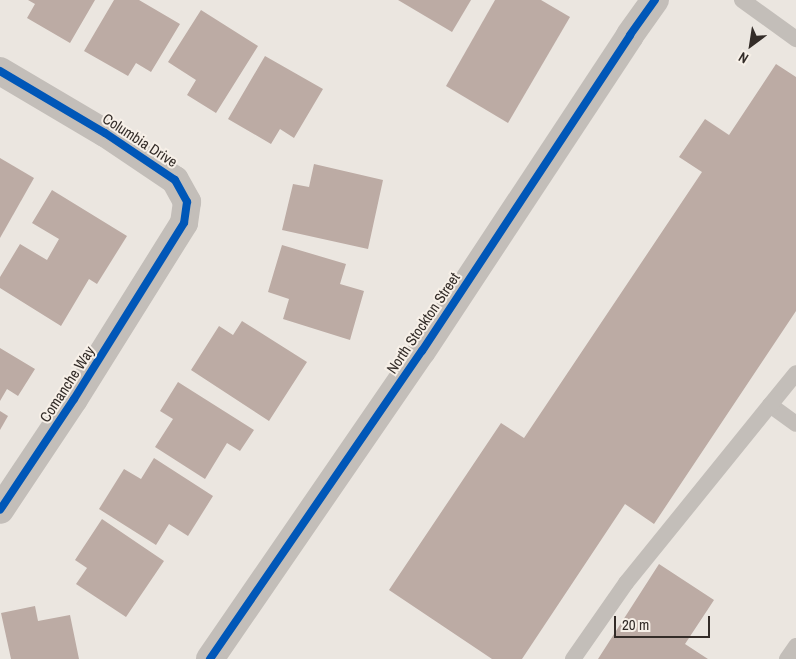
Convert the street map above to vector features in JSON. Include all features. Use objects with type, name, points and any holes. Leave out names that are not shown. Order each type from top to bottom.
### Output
[{"type":"street","name":"North Stockton Street","points":[[210,659],[422,351],[624,43],[655,0]]},
{"type":"street","name":"Columbia Drive","points":[[0,71],[105,133],[175,180],[186,202],[184,223],[154,272]]},
{"type":"street","name":"Comanche Way","points":[[0,510],[74,399],[154,272]]},
{"type":"lane","points":[[742,0],[796,39]]},
{"type":"lane","points":[[574,659],[626,582],[796,373]]},
{"type":"lane","points":[[770,405],[796,424]]},
{"type":"lane","points":[[787,659],[796,646]]},
{"type":"building","points":[[28,0],[95,0],[70,43],[27,18],[35,4]]},
{"type":"building","points":[[114,0],[139,0],[180,24],[151,72],[136,63],[128,76],[84,51]]},
{"type":"building","points":[[398,0],[471,0],[452,32]]},
{"type":"building","points":[[495,0],[541,0],[570,17],[508,123],[446,86]]},
{"type":"building","points":[[201,10],[258,46],[216,113],[187,95],[196,80],[168,62]]},
{"type":"building","points":[[265,56],[323,89],[294,138],[280,129],[271,144],[228,119]]},
{"type":"building","points":[[776,64],[796,77],[796,311],[654,524],[625,504],[522,659],[492,659],[389,590],[501,423],[524,438],[702,172],[679,157],[705,119],[729,135]]},
{"type":"building","points":[[0,158],[34,178],[0,238]]},
{"type":"building","points":[[314,164],[383,180],[368,249],[282,230],[293,184],[309,187]]},
{"type":"building","points":[[52,190],[127,236],[97,284],[89,279],[61,326],[0,288],[0,277],[20,244],[47,260],[59,239],[32,223]]},
{"type":"building","points":[[282,245],[346,264],[340,284],[364,291],[350,340],[283,319],[289,299],[268,292]]},
{"type":"building","points":[[242,321],[307,362],[269,421],[191,370],[219,326],[233,335]]},
{"type":"building","points":[[0,348],[35,369],[18,396],[7,389],[0,401]]},
{"type":"building","points":[[178,382],[254,430],[240,451],[227,443],[205,479],[155,447],[173,419],[160,411]]},
{"type":"building","points":[[0,411],[8,416],[0,430]]},
{"type":"building","points":[[154,458],[213,496],[188,536],[169,524],[156,545],[99,509],[124,469],[141,479]]},
{"type":"building","points":[[102,519],[164,561],[126,617],[76,584],[87,568],[75,560]]},
{"type":"building","points":[[659,564],[714,600],[685,644],[708,659],[598,659]]},
{"type":"building","points":[[35,606],[38,621],[70,615],[79,659],[11,659],[1,613]]},
{"type":"cycle path","points":[[210,659],[422,351],[655,0]]},
{"type":"cycle path","points":[[0,71],[105,133],[175,180],[187,202],[184,223],[74,399],[0,510]]}]
